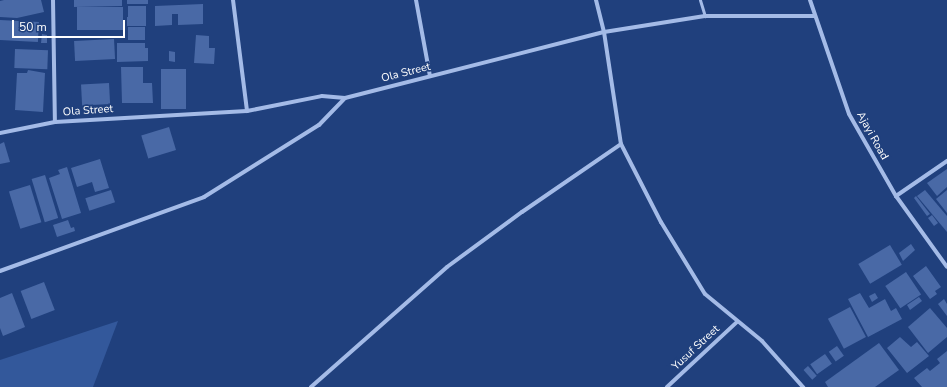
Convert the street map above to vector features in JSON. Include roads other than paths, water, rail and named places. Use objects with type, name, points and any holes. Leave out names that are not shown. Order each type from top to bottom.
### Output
[{"type":"street","points":[[53,0],[55,122]]},
{"type":"street","points":[[233,0],[247,110]]},
{"type":"street","points":[[416,0],[430,76]]},
{"type":"street","points":[[596,0],[604,32],[621,144],[661,222],[705,294],[737,322],[762,341],[803,387]]},
{"type":"street","name":"Ajayi Road","points":[[810,0],[814,16],[849,114],[896,196],[947,267]]},
{"type":"street","name":"Ola Street","points":[[0,133],[55,122],[247,110],[322,96],[345,98],[604,32],[705,16],[814,16]]},
{"type":"street","points":[[0,271],[204,197],[319,125],[345,98]]},
{"type":"street","points":[[311,387],[447,267],[522,212],[621,144]]},
{"type":"street","points":[[896,196],[947,161]]},
{"type":"street","name":"Yusuf Street","points":[[667,387],[737,322]]},
{"type":"lane","points":[[700,0],[705,16]]}]
